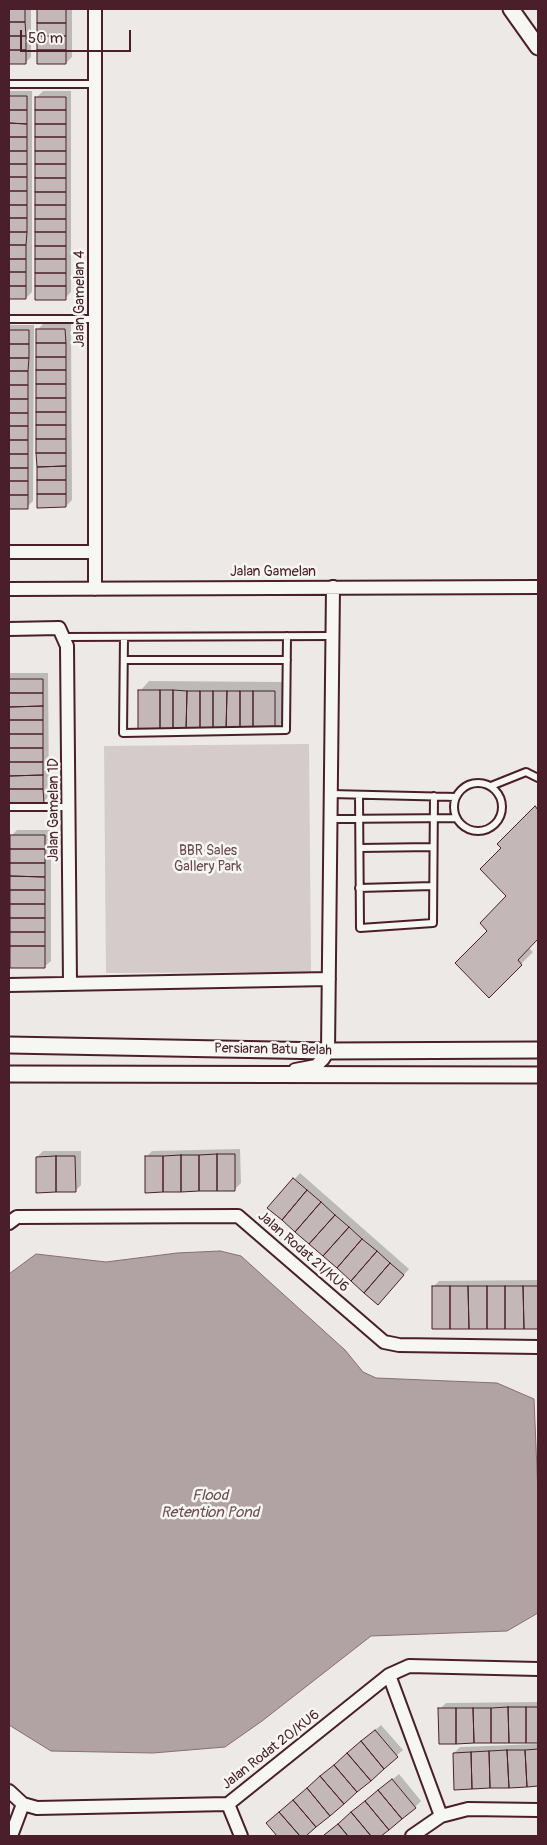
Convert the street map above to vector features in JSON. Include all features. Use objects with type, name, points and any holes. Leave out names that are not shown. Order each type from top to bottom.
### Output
[{"type":"street","name":"Jalan Gamelan 4","points":[[95,9],[95,589]]},
{"type":"street","points":[[511,9],[538,47]]},
{"type":"street","points":[[9,552],[95,552]]},
{"type":"street","points":[[275,1074],[316,1066],[328,1051],[333,587]]},
{"type":"street","name":"Jalan Gamelan","points":[[9,589],[538,587]]},
{"type":"street","points":[[9,629],[59,628],[64,637]]},
{"type":"street","name":"Jalan Gamelan 1D","points":[[64,637],[67,646],[70,984]]},
{"type":"street","points":[[9,984],[329,979]]},
{"type":"street","name":"Persiaran Batu Belah","points":[[9,1045],[328,1051],[538,1050]]},
{"type":"street","name":"Persiaran Batu Belah","points":[[9,1074],[538,1075]]},
{"type":"street","name":"Jalan Rodat 21/KU6","points":[[9,1223],[17,1216],[238,1216],[384,1342],[399,1345],[538,1347]]},
{"type":"street","name":"Jalan Rodat 20/KU6","points":[[23,1804],[37,1808],[228,1804],[389,1675],[410,1666],[538,1668]]},
{"type":"street","points":[[389,1675],[441,1816]]},
{"type":"street","points":[[9,1791],[23,1804],[11,1836]]},
{"type":"street","points":[[228,1804],[241,1836]]},
{"type":"street","points":[[417,1835],[441,1816],[468,1809],[538,1810]]},
{"type":"lane","points":[[9,84],[95,84]]},
{"type":"lane","points":[[9,319],[95,319]]},
{"type":"lane","points":[[124,637],[122,733],[286,730],[287,636]]},
{"type":"lane","points":[[64,637],[332,636]]},
{"type":"lane","points":[[124,660],[287,660]]},
{"type":"lane","points":[[491,786],[501,798],[502,814],[492,827],[476,831],[461,825],[454,811],[456,798],[460,790],[475,782],[491,786],[526,772],[538,778]]},
{"type":"lane","points":[[331,794],[456,798]]},
{"type":"lane","points":[[359,795],[360,928],[433,923],[434,796]]},
{"type":"lane","points":[[9,807],[69,807]]},
{"type":"lane","points":[[330,819],[456,818]]},
{"type":"lane","points":[[360,848],[433,847]]},
{"type":"lane","points":[[359,888],[433,886]]},
{"type":"green space","name":"BBR Sales Gallery Park","points":[[309,744],[311,972],[106,973],[104,746]]},
{"type":"water","name":"Flood Retention Pond","points":[[220,1251],[241,1256],[345,1350],[363,1372],[376,1378],[497,1383],[534,1399],[538,1494],[538,1613],[507,1631],[371,1636],[262,1721],[225,1747],[153,1753],[51,1751],[9,1725],[9,1274],[36,1254],[106,1262],[177,1253]]},
{"type":"building","points":[[9,9],[25,9],[25,22],[9,22]]},
{"type":"building","points":[[37,9],[66,9],[66,23],[37,23]]},
{"type":"building","points":[[9,22],[25,22],[26,36],[9,36]]},
{"type":"building","points":[[37,23],[66,23],[66,36],[37,36]]},
{"type":"building","points":[[9,36],[26,36],[26,50],[9,50]]},
{"type":"building","points":[[37,36],[66,36],[66,50],[37,50]]},
{"type":"building","points":[[9,50],[26,50],[26,64],[9,64]]},
{"type":"building","points":[[37,50],[66,50],[66,64],[37,64]]},
{"type":"building","points":[[9,96],[27,96],[27,110],[9,110]]},
{"type":"building","points":[[35,97],[66,97],[66,110],[35,110]]},
{"type":"building","points":[[9,110],[27,110],[27,124],[9,123]]},
{"type":"building","points":[[35,110],[66,110],[66,124],[35,124]]},
{"type":"building","points":[[9,123],[27,124],[27,137],[9,137]]},
{"type":"building","points":[[35,124],[66,124],[66,137],[35,137]]},
{"type":"building","points":[[9,137],[27,137],[27,151],[9,151]]},
{"type":"building","points":[[35,137],[66,137],[66,151],[35,151]]},
{"type":"building","points":[[9,151],[27,151],[27,164],[9,164]]},
{"type":"building","points":[[35,151],[66,151],[66,164],[35,164]]},
{"type":"building","points":[[9,164],[27,164],[27,177],[9,177]]},
{"type":"building","points":[[35,164],[66,164],[66,178],[35,178]]},
{"type":"building","points":[[9,177],[27,177],[27,191],[9,191]]},
{"type":"building","points":[[35,178],[66,178],[66,192],[35,192]]},
{"type":"building","points":[[9,191],[27,191],[27,205],[9,205]]},
{"type":"building","points":[[35,192],[66,192],[66,205],[35,205]]},
{"type":"building","points":[[9,205],[27,205],[27,218],[9,218]]},
{"type":"building","points":[[35,205],[66,205],[66,219],[35,219]]},
{"type":"building","points":[[9,218],[27,218],[27,232],[9,232]]},
{"type":"building","points":[[35,219],[66,219],[66,232],[35,232]]},
{"type":"building","points":[[9,232],[27,232],[26,245],[9,245]]},
{"type":"building","points":[[35,232],[66,232],[66,246],[35,246]]},
{"type":"building","points":[[9,245],[26,245],[26,259],[9,259]]},
{"type":"building","points":[[35,246],[66,246],[66,259],[35,259]]},
{"type":"building","points":[[9,259],[26,259],[26,272],[9,272]]},
{"type":"building","points":[[35,259],[66,259],[66,273],[35,273]]},
{"type":"building","points":[[9,272],[26,272],[26,286],[9,286]]},
{"type":"building","points":[[35,273],[66,273],[66,286],[35,286]]},
{"type":"building","points":[[9,286],[26,286],[26,299],[9,299]]},
{"type":"building","points":[[35,286],[66,286],[66,300],[35,300]]},
{"type":"building","points":[[36,329],[65,329],[66,343],[36,343]]},
{"type":"building","points":[[9,330],[29,330],[29,344],[9,344]]},
{"type":"building","points":[[36,343],[66,343],[66,357],[36,357]]},
{"type":"building","points":[[9,344],[29,344],[29,358],[9,358]]},
{"type":"building","points":[[36,357],[66,357],[66,370],[36,370]]},
{"type":"building","points":[[9,358],[29,358],[28,371],[9,371]]},
{"type":"building","points":[[36,370],[66,370],[66,384],[36,384]]},
{"type":"building","points":[[9,371],[28,371],[28,385],[9,385]]},
{"type":"building","points":[[36,384],[66,384],[66,398],[36,398]]},
{"type":"building","points":[[9,385],[28,385],[28,399],[9,399]]},
{"type":"building","points":[[36,398],[66,398],[66,412],[36,412]]},
{"type":"building","points":[[9,399],[28,399],[28,413],[9,413]]},
{"type":"building","points":[[36,412],[66,412],[66,425],[36,425]]},
{"type":"building","points":[[9,413],[28,413],[28,426],[9,426]]},
{"type":"building","points":[[36,425],[66,425],[66,439],[36,439]]},
{"type":"building","points":[[9,426],[28,426],[28,440],[9,440]]},
{"type":"building","points":[[36,439],[66,439],[66,453],[36,453]]},
{"type":"building","points":[[9,440],[28,440],[28,454],[9,454]]},
{"type":"building","points":[[36,453],[66,453],[66,466],[37,467]]},
{"type":"building","points":[[9,454],[28,454],[28,468],[9,468]]},
{"type":"building","points":[[66,466],[66,480],[37,480],[37,467]]},
{"type":"building","points":[[9,468],[28,468],[28,481],[9,481]]},
{"type":"building","points":[[37,480],[66,480],[66,494],[37,494]]},
{"type":"building","points":[[9,481],[28,481],[28,495],[9,495]]},
{"type":"building","points":[[37,494],[66,494],[66,507],[37,508]]},
{"type":"building","points":[[9,495],[28,495],[28,509],[9,509]]},
{"type":"building","points":[[9,679],[43,679],[43,693],[9,693]]},
{"type":"building","points":[[138,690],[160,690],[160,731],[138,731]]},
{"type":"building","points":[[160,690],[173,690],[173,731],[160,731]]},
{"type":"building","points":[[173,690],[187,691],[186,731],[173,731]]},
{"type":"building","points":[[187,691],[200,691],[200,731],[186,731]]},
{"type":"building","points":[[200,691],[213,691],[213,731],[200,731]]},
{"type":"building","points":[[213,691],[227,691],[226,732],[213,731]]},
{"type":"building","points":[[227,691],[240,691],[240,732],[226,732]]},
{"type":"building","points":[[240,691],[253,691],[253,732],[240,732]]},
{"type":"building","points":[[253,691],[275,691],[275,732],[253,732]]},
{"type":"building","points":[[9,693],[43,693],[43,706],[9,707]]},
{"type":"building","points":[[43,706],[43,720],[9,720],[9,707]]},
{"type":"building","points":[[9,720],[43,720],[43,734],[9,734]]},
{"type":"building","points":[[9,734],[43,734],[43,748],[9,748]]},
{"type":"building","points":[[9,748],[43,748],[43,762],[9,762]]},
{"type":"building","points":[[9,762],[43,762],[43,775],[9,776]]},
{"type":"building","points":[[43,775],[43,789],[9,789],[9,776]]},
{"type":"building","points":[[9,789],[43,789],[44,803],[9,803]]},
{"type":"building","points":[[535,806],[538,810],[538,939],[518,960],[522,965],[489,998],[455,963],[487,931],[480,923],[506,896],[480,869],[501,848],[497,844]]},
{"type":"building","points":[[10,835],[45,835],[45,849],[10,849]]},
{"type":"building","points":[[10,849],[45,849],[45,863],[10,863]]},
{"type":"building","points":[[10,863],[45,863],[45,877],[10,876]]},
{"type":"building","points":[[10,876],[45,877],[45,890],[10,890]]},
{"type":"building","points":[[10,890],[45,890],[45,904],[10,904]]},
{"type":"building","points":[[10,904],[45,904],[45,918],[10,918]]},
{"type":"building","points":[[10,918],[45,918],[45,932],[10,932]]},
{"type":"building","points":[[10,932],[45,932],[45,946],[10,946]]},
{"type":"building","points":[[10,946],[45,946],[45,968],[10,968]]},
{"type":"building","points":[[217,1154],[217,1191],[199,1191],[199,1155]]},
{"type":"building","points":[[217,1154],[235,1154],[235,1191],[217,1191]]},
{"type":"building","points":[[181,1155],[181,1192],[163,1192],[163,1156]]},
{"type":"building","points":[[181,1155],[199,1155],[199,1191],[181,1192]]},
{"type":"building","points":[[56,1156],[56,1192],[36,1193],[36,1157]]},
{"type":"building","points":[[56,1156],[75,1156],[76,1192],[56,1192]]},
{"type":"building","points":[[145,1156],[163,1156],[163,1192],[145,1193]]},
{"type":"building","points":[[293,1178],[307,1190],[282,1220],[267,1208]]},
{"type":"building","points":[[307,1190],[321,1202],[295,1232],[282,1220]]},
{"type":"building","points":[[321,1202],[335,1215],[309,1244],[295,1232]]},
{"type":"building","points":[[335,1215],[349,1227],[323,1256],[309,1244]]},
{"type":"building","points":[[349,1227],[362,1239],[337,1268],[323,1256]]},
{"type":"building","points":[[362,1239],[377,1251],[351,1281],[337,1268]]},
{"type":"building","points":[[377,1251],[390,1263],[364,1293],[351,1281]]},
{"type":"building","points":[[390,1263],[404,1275],[378,1305],[364,1293]]},
{"type":"building","points":[[432,1286],[450,1286],[450,1329],[432,1329]]},
{"type":"building","points":[[450,1286],[468,1286],[469,1329],[450,1329]]},
{"type":"building","points":[[468,1286],[487,1286],[487,1329],[469,1329]]},
{"type":"building","points":[[487,1286],[505,1286],[505,1329],[487,1329]]},
{"type":"building","points":[[505,1286],[523,1286],[524,1329],[505,1329]]},
{"type":"building","points":[[523,1286],[538,1286],[538,1329],[524,1329]]},
{"type":"building","points":[[508,1707],[509,1743],[491,1743],[491,1708]]},
{"type":"building","points":[[508,1707],[526,1707],[526,1743],[509,1743]]},
{"type":"building","points":[[526,1707],[538,1707],[538,1743],[526,1743]]},
{"type":"building","points":[[438,1708],[456,1708],[456,1744],[439,1744]]},
{"type":"building","points":[[456,1708],[473,1708],[474,1743],[456,1744]]},
{"type":"building","points":[[473,1708],[491,1708],[491,1743],[474,1743]]},
{"type":"building","points":[[375,1730],[398,1757],[384,1769],[361,1741]]},
{"type":"building","points":[[361,1741],[384,1769],[371,1781],[347,1753]]},
{"type":"building","points":[[538,1749],[538,1786],[527,1787],[525,1750]]},
{"type":"building","points":[[507,1750],[509,1788],[490,1788],[489,1751]]},
{"type":"building","points":[[507,1750],[525,1750],[527,1787],[509,1788]]},
{"type":"building","points":[[489,1751],[490,1788],[472,1789],[471,1752]]},
{"type":"building","points":[[471,1752],[472,1789],[454,1790],[453,1753]]},
{"type":"building","points":[[347,1753],[371,1781],[357,1792],[334,1765]]},
{"type":"building","points":[[334,1765],[357,1792],[344,1804],[320,1776]]},
{"type":"building","points":[[320,1776],[344,1804],[330,1816],[307,1788]]},
{"type":"building","points":[[392,1779],[416,1808],[402,1819],[378,1790]]},
{"type":"building","points":[[307,1788],[330,1816],[316,1827],[293,1800]]},
{"type":"building","points":[[378,1790],[402,1819],[389,1830],[365,1801]]},
{"type":"building","points":[[293,1800],[316,1827],[306,1836],[300,1836],[279,1812]]},
{"type":"building","points":[[365,1801],[389,1830],[381,1836],[371,1836],[351,1812]]},
{"type":"building","points":[[279,1812],[300,1836],[277,1836],[266,1823]]},
{"type":"building","points":[[351,1812],[371,1836],[348,1836],[338,1824]]},
{"type":"building","points":[[338,1824],[348,1836],[324,1835]]}]
